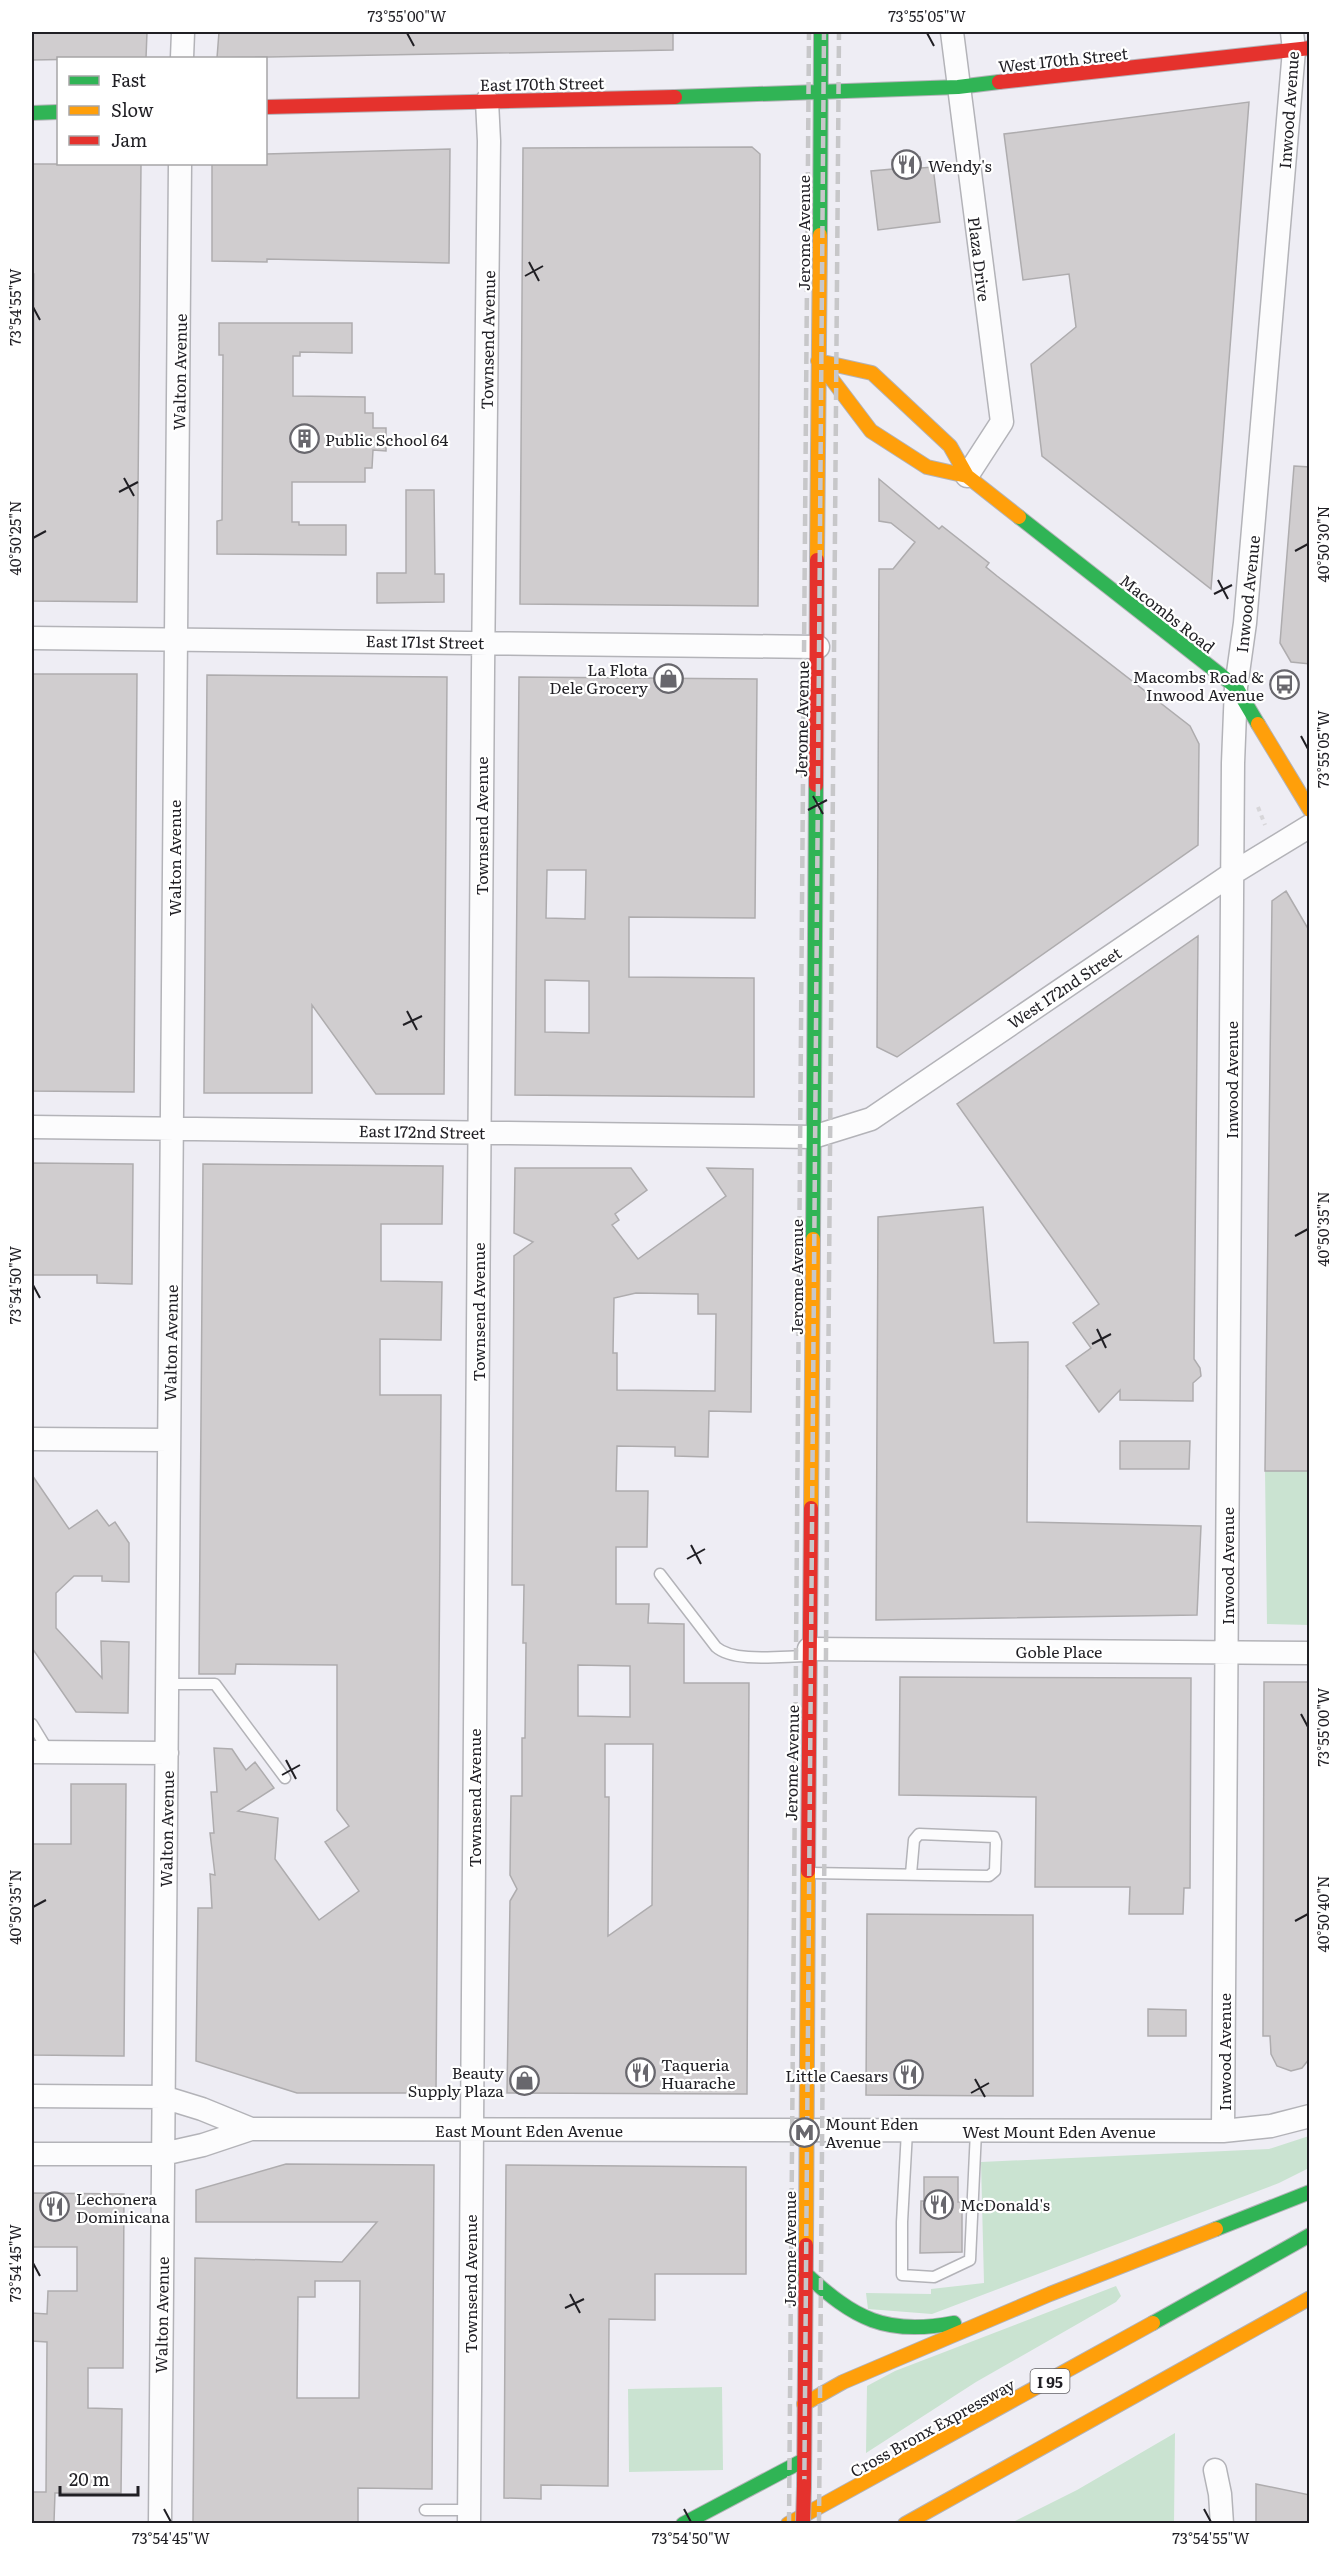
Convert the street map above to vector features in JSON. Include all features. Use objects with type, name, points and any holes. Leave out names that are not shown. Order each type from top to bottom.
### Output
[{"type":"main road","name":"Jerome Avenue","points":[[803,2523],[821,32]]},
{"type":"main road","name":"West 170th Street","points":[[820,93],[958,87],[1298,43]]},
{"type":"main road","name":"East 170th Street","points":[[267,107],[820,93]]},
{"type":"main road","points":[[32,113],[57,112]]},
{"type":"main road","name":"Macombs Road","points":[[818,361],[871,431],[927,467],[967,476]]},
{"type":"main road","name":"Macombs Road","points":[[818,361],[872,373],[950,446],[967,476],[1236,687],[1310,810]]},
{"type":"main road","points":[[804,2404],[843,2382],[1050,2294],[1310,2192]]},
{"type":"main road","name":"Cross Bronx Expressway","points":[[788,2523],[962,2431],[1310,2235]]},
{"type":"main road","points":[[805,2273],[828,2295],[856,2315],[876,2324],[902,2328],[923,2329],[945,2326],[1050,2294]]},
{"type":"main road","points":[[905,2523],[1310,2298]]},
{"type":"main road","points":[[683,2523],[804,2460]]},
{"type":"street","points":[[182,57],[183,32]]},
{"type":"street","name":"Plaza Drive","points":[[952,32],[1002,422],[967,476]]},
{"type":"street","name":"Inwood Avenue","points":[[1223,2131],[1236,687],[1245,623],[1298,43]]},
{"type":"street","name":"Townsend Avenue","points":[[469,2517],[489,141],[487,101]]},
{"type":"street","name":"Walton Avenue","points":[[160,2523],[180,165]]},
{"type":"street","name":"East 171st Street","points":[[32,638],[818,647]]},
{"type":"street","name":"West 172nd Street","points":[[813,1137],[870,1119],[1233,873],[1310,826]]},
{"type":"street","name":"East 172nd Street","points":[[32,1127],[813,1137]]},
{"type":"street","points":[[32,1439],[169,1440]]},
{"type":"street","name":"Goble Place","points":[[809,1652],[1310,1653]]},
{"type":"street","points":[[40,1752],[166,1753]]},
{"type":"street","name":"East Mount Eden Avenue","points":[[32,2096],[163,2097],[202,2109],[251,2129]]},
{"type":"street","name":"West Mount Eden Avenue","points":[[806,2132],[1223,2131],[1271,2126],[1310,2116]]},
{"type":"street","name":"East Mount Eden Avenue","points":[[32,2154],[163,2154],[203,2145],[251,2129],[806,2132]]},
{"type":"street","points":[[1215,2470],[1220,2494],[1222,2523]]},
{"type":"lane","points":[[660,1574],[716,1647],[726,1654],[809,1652]]},
{"type":"lane","points":[[167,1684],[215,1684],[285,1778]]},
{"type":"lane","points":[[32,1724],[40,1752]]},
{"type":"lane","points":[[807,1873],[989,1876],[995,1871],[996,1842],[994,1837],[919,1834],[914,1840],[911,1874]]},
{"type":"lane","points":[[907,2132],[902,2222],[902,2275],[934,2277],[970,2260],[976,2131]]},
{"type":"lane","points":[[425,2510],[469,2517]]},
{"type":"green space","points":[[1265,1471],[1309,1471],[1309,1625],[1267,1624]]},
{"type":"green space","points":[[1309,2136],[1309,2168],[1279,2183],[932,2314],[868,2309],[866,2293],[931,2294],[931,2289],[984,2283],[981,2162],[1269,2149]]},
{"type":"green space","points":[[1116,2286],[1121,2296],[1116,2302],[976,2382],[866,2453],[867,2386],[895,2371]]},
{"type":"green space","points":[[722,2387],[723,2470],[629,2472],[628,2389]]},
{"type":"green space","points":[[1175,2433],[1174,2523],[1011,2523],[1077,2490]]},
{"type":"building","points":[[32,32],[147,32],[146,57],[57,57],[57,60],[32,60]]},
{"type":"building","points":[[219,32],[673,32],[673,50],[217,57]]},
{"type":"building","points":[[1249,102],[1211,589],[1042,456],[1031,364],[1076,327],[1069,274],[1023,280],[1004,134]]},
{"type":"building","points":[[752,147],[760,154],[758,606],[520,604],[523,148]]},
{"type":"building","points":[[450,149],[449,263],[267,259],[267,262],[212,261],[212,165],[267,165],[267,154]]},
{"type":"building","points":[[920,157],[921,168],[933,167],[940,222],[878,230],[871,171],[893,169],[892,160]]},
{"type":"building","points":[[32,164],[141,165],[137,602],[32,601],[34,274],[32,274]]},
{"type":"building","name":"Public School 64","points":[[219,323],[352,323],[352,353],[300,352],[300,356],[293,356],[293,396],[365,397],[365,413],[373,413],[373,428],[386,428],[386,451],[373,450],[372,468],[365,468],[365,482],[292,482],[292,522],[299,522],[299,525],[346,525],[346,555],[217,554],[217,521],[222,520],[223,355],[219,355]]},
{"type":"building","points":[[1294,466],[1310,467],[1310,664],[1291,662],[1280,643]]},
{"type":"building","points":[[879,479],[939,529],[942,526],[989,563],[986,567],[997,576],[1190,726],[1199,744],[1198,845],[897,1057],[877,1047],[879,569],[893,569],[915,542],[891,523],[879,521]]},
{"type":"building","points":[[406,490],[434,490],[435,574],[444,574],[444,602],[377,603],[377,573],[406,573]]},
{"type":"building","points":[[32,674],[137,674],[134,1092],[32,1091]]},
{"type":"building","points":[[207,675],[447,677],[444,1094],[376,1094],[312,1005],[312,1093],[204,1093]]},
{"type":"building","points":[[519,677],[757,679],[755,918],[629,917],[629,977],[754,978],[754,1097],[515,1095]],"holes":[[[547,870],[586,870],[585,919],[546,918]],[[545,980],[589,981],[589,1033],[545,1032]]]},
{"type":"building","points":[[1286,891],[1310,932],[1310,1471],[1265,1471],[1272,901]]},
{"type":"building","points":[[1198,936],[1194,1359],[1200,1368],[1201,1376],[1193,1383],[1193,1401],[1120,1400],[1120,1390],[1099,1412],[1066,1366],[1091,1348],[1073,1323],[1099,1304],[957,1104]]},
{"type":"building","points":[[32,1163],[133,1164],[132,1284],[97,1283],[97,1275],[32,1275]]},
{"type":"building","points":[[203,1164],[443,1166],[442,1224],[381,1224],[381,1281],[442,1282],[441,1340],[380,1339],[380,1395],[441,1395],[436,2093],[297,2093],[196,2061],[198,1908],[212,1908],[210,1874],[215,1875],[210,1833],[214,1833],[211,1792],[217,1792],[214,1748],[232,1749],[246,1770],[255,1762],[274,1788],[238,1811],[278,1818],[275,1859],[319,1920],[359,1891],[325,1842],[349,1826],[337,1810],[337,1665],[236,1664],[235,1674],[199,1674]]},
{"type":"building","points":[[515,1168],[631,1168],[647,1190],[615,1214],[619,1220],[612,1225],[638,1259],[726,1196],[707,1168],[753,1169],[751,1412],[709,1411],[708,1457],[675,1456],[675,1447],[617,1446],[616,1491],[648,1491],[647,1547],[616,1547],[616,1604],[649,1604],[648,1623],[684,1624],[684,1683],[749,1683],[747,2094],[507,2093],[510,1901],[517,1889],[510,1875],[511,1796],[522,1796],[526,1643],[523,1643],[524,1585],[512,1585],[514,1256],[533,1242],[514,1233]],"holes":[[[636,1293],[698,1294],[698,1314],[716,1314],[715,1391],[617,1390],[617,1353],[613,1353],[614,1298]],[[578,1665],[630,1666],[630,1717],[578,1716]],[[605,1744],[653,1744],[652,1905],[608,1936],[609,1797],[605,1797]]]},
{"type":"building","points":[[983,1207],[994,1343],[1028,1342],[1027,1522],[1201,1526],[1197,1615],[876,1620],[878,1217]]},
{"type":"building","points":[[1120,1441],[1190,1441],[1189,1469],[1120,1469]]},
{"type":"building","points":[[32,1475],[69,1529],[97,1510],[109,1526],[115,1522],[129,1543],[129,1582],[102,1581],[102,1576],[74,1576],[56,1593],[56,1628],[102,1678],[101,1641],[129,1642],[128,1713],[76,1712],[32,1648]]},
{"type":"building","points":[[900,1677],[1191,1678],[1190,1888],[1184,1888],[1183,1914],[1129,1914],[1130,1887],[1035,1887],[1036,1797],[899,1795]]},
{"type":"building","points":[[1264,1682],[1310,1682],[1310,2058],[1302,2068],[1291,2071],[1277,2066],[1271,2054],[1270,2036],[1263,2036]]},
{"type":"building","points":[[71,1784],[126,1784],[124,2056],[32,2055],[32,1844],[71,1844]]},
{"type":"building","points":[[867,1914],[1033,1915],[1033,2096],[866,2095]]},
{"type":"building","points":[[1148,2009],[1186,2010],[1186,2036],[1148,2036]]},
{"type":"building","points":[[286,2164],[434,2165],[432,2489],[358,2488],[358,2523],[193,2523],[195,2258],[342,2262],[377,2222],[196,2222],[196,2190]],"holes":[[[315,2281],[360,2281],[359,2398],[297,2398],[298,2297],[315,2297]]]},
{"type":"building","points":[[506,2165],[746,2167],[746,2274],[655,2274],[655,2320],[609,2319],[608,2486],[541,2485],[541,2499],[504,2498]]},
{"type":"building","points":[[924,2177],[958,2177],[958,2202],[962,2202],[962,2252],[920,2253]]},
{"type":"building","points":[[32,2193],[124,2194],[123,2368],[88,2368],[88,2408],[122,2409],[121,2493],[55,2493],[54,2522],[32,2522],[32,2492],[46,2492],[47,2342],[32,2341],[32,2313],[47,2314],[48,2291],[77,2291],[77,2247],[32,2247]]},
{"type":"building","points":[[1256,2484],[1310,2495],[1310,2523],[1256,2523]]},
{"type":"railway","points":[[789,2524],[809,32]]},
{"type":"railway","points":[[804,2524],[824,32]]},
{"type":"railway","points":[[819,2524],[839,32]]},
{"type":"traffic: fast","points":[[820,235],[821,32]]},
{"type":"traffic: fast","points":[[675,97],[958,87],[999,82]]},
{"type":"traffic: fast","points":[[32,113],[57,112]]},
{"type":"traffic: fast","points":[[1019,517],[1236,687],[1258,724]]},
{"type":"traffic: fast","points":[[813,1239],[816,785]]},
{"type":"traffic: fast","points":[[1216,2229],[1310,2192]]},
{"type":"traffic: fast","points":[[1153,2323],[1310,2235]]},
{"type":"traffic: fast","points":[[805,2273],[839,2302],[872,2320],[909,2327],[954,2323]]},
{"type":"traffic: fast","points":[[683,2524],[804,2460]]},
{"type":"traffic: slow","points":[[817,560],[820,235]]},
{"type":"traffic: slow","points":[[967,476],[927,467],[871,431],[818,361],[872,373],[950,446],[967,476],[1019,517]]},
{"type":"traffic: slow","points":[[1258,724],[1310,810]]},
{"type":"traffic: slow","points":[[811,1508],[813,1239]]},
{"type":"traffic: slow","points":[[806,2245],[808,1871]]},
{"type":"traffic: slow","points":[[804,2404],[843,2382],[1050,2294],[1216,2229]]},
{"type":"traffic: slow","points":[[905,2524],[1310,2298]]},
{"type":"traffic: slow","points":[[788,2524],[1153,2323]]},
{"type":"traffic: jam","points":[[999,82],[1310,48]]},
{"type":"traffic: jam","points":[[267,107],[675,97]]},
{"type":"traffic: jam","points":[[816,785],[817,560]]},
{"type":"traffic: jam","points":[[808,1871],[811,1508]]},
{"type":"traffic: jam","points":[[804,2486],[806,2245]]},
{"type":"traffic: jam","points":[[803,2524],[804,2486]]},
{"type":"place","name":"Wendy's","points":[[907,165]]},
{"type":"place","name":"Public School 64","points":[[304,439]]},
{"type":"place","name":"La Flota Dele Grocery","points":[[669,678]]},
{"type":"place","name":"Macombs Road & Inwood Avenue","points":[[1285,685]]},
{"type":"place","name":"Taqueria Huarache","points":[[640,2073]]},
{"type":"place","name":"Little Caesars","points":[[909,2075]]},
{"type":"place","name":"Beauty Supply Plaza","points":[[525,2081]]},
{"type":"place","name":"Mount Eden Avenue","points":[[804,2132]]},
{"type":"place","name":"McDonald's","points":[[939,2204]]},
{"type":"place","name":"Lechonera Dominicana","points":[[55,2207]]}]
